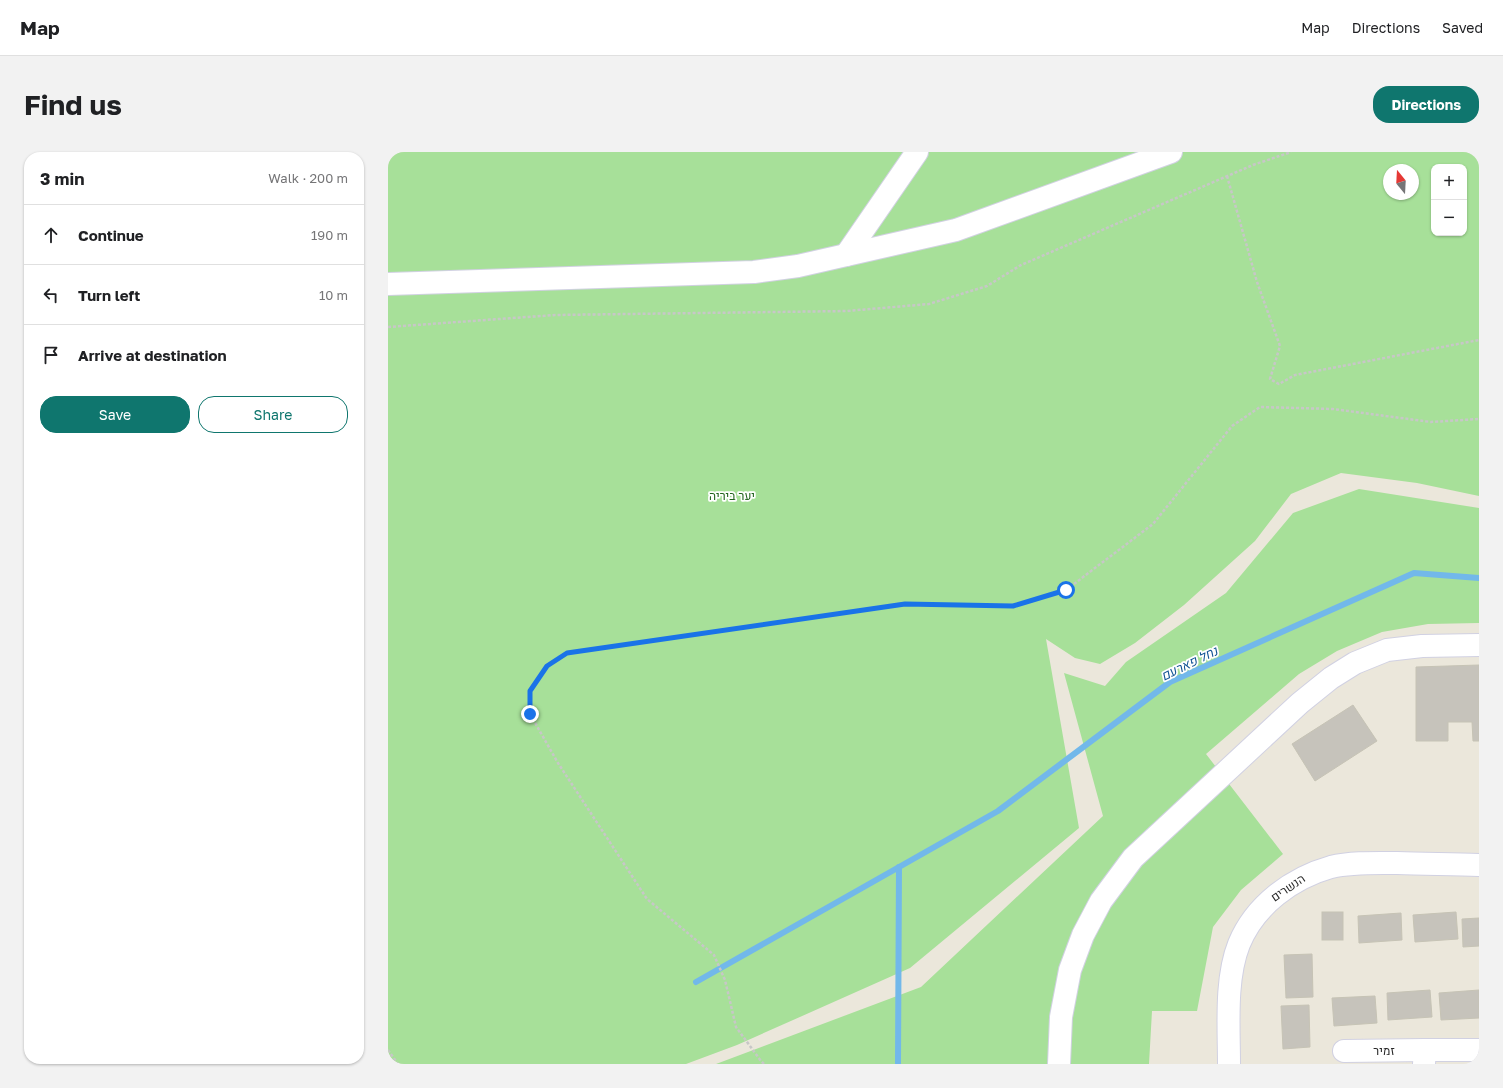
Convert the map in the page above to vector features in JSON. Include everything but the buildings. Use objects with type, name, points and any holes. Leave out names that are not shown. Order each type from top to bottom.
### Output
[{"type":"street","points":[[846,256],[917,152]]},
{"type":"street","points":[[388,284],[754,272],[798,266],[956,230],[1171,152]]},
{"type":"street","points":[[1059,1064],[1061,1017],[1070,970],[1083,935],[1101,901],[1133,858],[1300,703],[1331,678],[1355,663],[1387,650],[1422,646],[1479,645]]},
{"type":"street","name":"הנשרים","points":[[1229,1064],[1231,986],[1239,944],[1252,921],[1265,904],[1283,889],[1305,876],[1332,867],[1365,863],[1479,865]]},
{"type":"street","name":"זמיר","points":[[1344,1051],[1425,1057],[1479,1050]]},
{"type":"path","points":[[388,327],[555,315],[847,311],[928,304],[987,286],[1021,265],[1253,165],[1291,152]]},
{"type":"path","points":[[1227,176],[1257,282],[1280,346],[1270,379],[1280,384],[1295,375],[1479,340]]},
{"type":"path","points":[[764,1064],[736,1027],[725,980],[714,955],[647,899],[558,763],[530,714],[530,691],[547,666],[567,653],[905,604],[1013,606],[1066,590],[1153,524],[1232,426],[1260,407],[1333,409],[1431,422],[1479,419]]},
{"type":"path","points":[[388,1050],[398,1064]]},
{"type":"green space","name":"יער ביריה","points":[[388,152],[1479,152],[1479,496],[1417,483],[1341,473],[1291,494],[1255,541],[1184,605],[1135,643],[1100,664],[1075,658],[1046,639],[1079,828],[910,968],[737,1045],[686,1064],[388,1064]]},
{"type":"green space","points":[[1359,489],[1479,508],[1479,623],[1428,624],[1382,632],[1337,651],[1299,674],[1206,754],[1283,854],[1241,890],[1213,927],[1197,1011],[1152,1011],[1149,1064],[716,1064],[921,987],[1103,816],[1064,673],[1105,686],[1126,662],[1226,593],[1293,513]]},
{"type":"waterway","name":"נחל פארעם","points":[[696,982],[998,811],[1170,682],[1414,573],[1479,578]]},
{"type":"waterway","points":[[898,1064],[899,867]]},
{"type":"route","points":[[530,714],[530,691],[547,666],[567,653],[905,604],[1013,606],[1066,590]]}]
